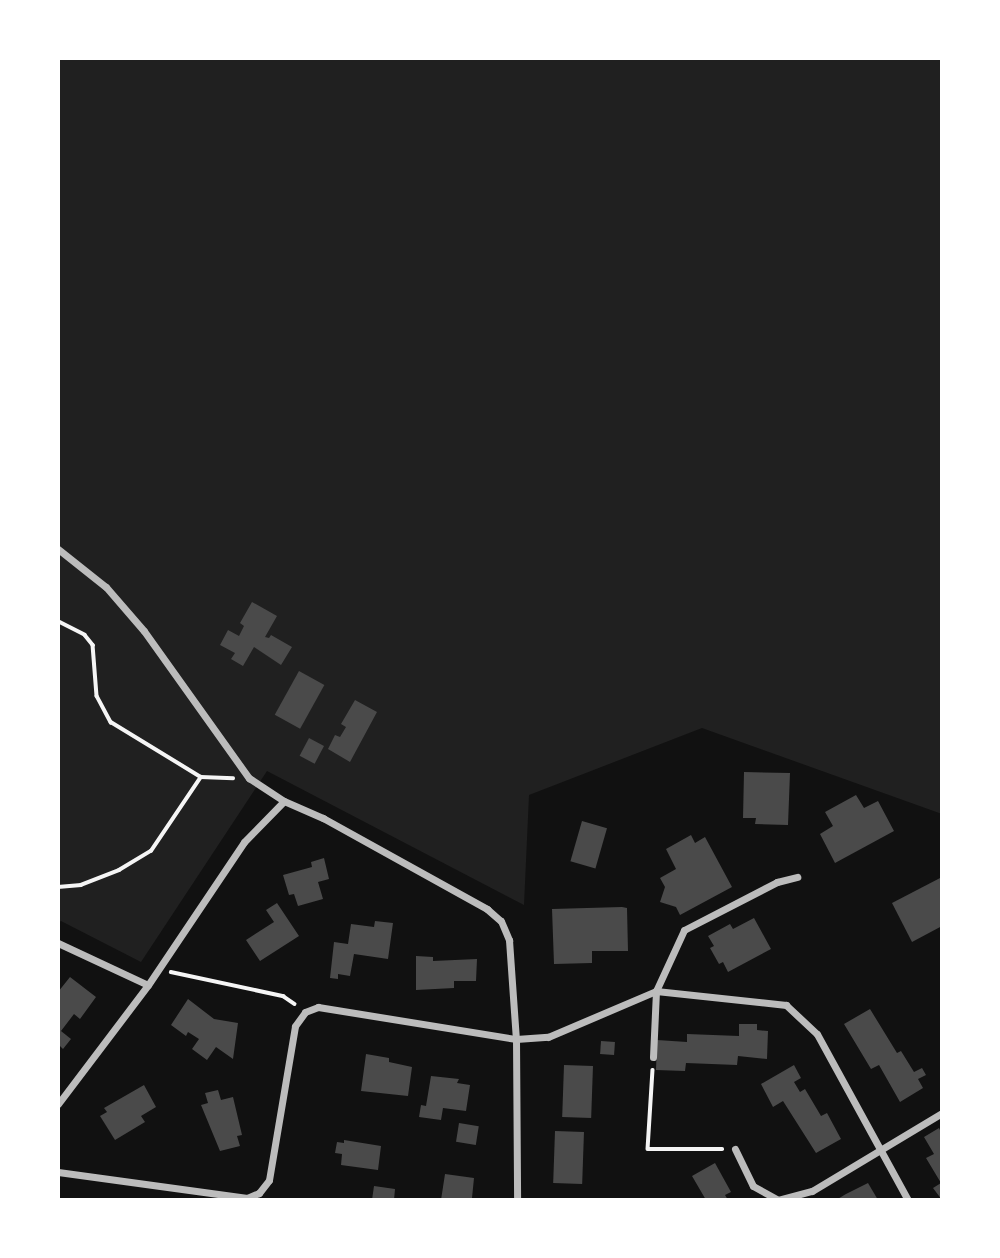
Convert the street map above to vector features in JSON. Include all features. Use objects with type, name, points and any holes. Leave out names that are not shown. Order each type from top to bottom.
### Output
[{"type":"street","points":[[58,549],[106,587],[144,631],[249,778],[284,801],[323,818],[487,909],[501,921],[509,940],[516,1039],[517,1200]]},
{"type":"street","points":[[58,1104],[148,985],[244,842],[284,801]]},
{"type":"street","points":[[653,1057],[656,991],[684,930],[777,882],[797,877]]},
{"type":"street","points":[[58,943],[148,985]]},
{"type":"street","points":[[58,1172],[247,1198],[259,1193],[269,1180],[295,1026],[305,1012],[318,1007],[516,1039],[548,1037],[656,991],[786,1005],[817,1034],[908,1200]]},
{"type":"street","points":[[735,1149],[753,1186],[778,1200],[812,1191],[942,1113]]},
{"type":"path","points":[[58,621],[85,635],[93,645],[97,696],[111,722],[201,777],[249,778]]},
{"type":"path","points":[[58,887],[82,885],[119,870],[151,850],[201,777]]},
{"type":"path","points":[[158,970],[283,996],[305,1012]]},
{"type":"path","points":[[653,1057],[648,1149],[735,1149]]},
{"type":"shaded area","points":[[58,58],[942,58],[942,814],[702,728],[529,795],[524,905],[267,771],[141,962],[61,921],[58,923]]},
{"type":"building","points":[[252,602],[277,616],[265,637],[269,638],[271,635],[292,647],[281,665],[254,647],[243,666],[231,659],[235,653],[220,645],[228,630],[239,636],[244,626],[240,623]]},
{"type":"building","points":[[299,671],[324,685],[300,729],[275,715]]},
{"type":"building","points":[[355,700],[377,712],[350,762],[328,749],[335,735],[340,737],[346,727],[341,724]]},
{"type":"building","points":[[309,738],[324,746],[315,764],[300,756]]},
{"type":"building","points":[[744,772],[790,773],[788,825],[755,824],[756,818],[743,818]]},
{"type":"building","points":[[856,795],[864,808],[878,801],[894,831],[835,863],[820,834],[833,826],[825,812]]},
{"type":"building","points":[[582,821],[607,828],[595,869],[570,861]]},
{"type":"building","points":[[691,835],[695,843],[705,837],[732,887],[680,915],[676,907],[660,902],[665,887],[660,878],[676,869],[666,849]]},
{"type":"building","points":[[324,858],[329,879],[318,882],[323,899],[298,906],[294,894],[289,895],[283,875],[312,867],[311,862]]},
{"type":"building","points":[[942,877],[942,926],[912,942],[892,903]]},
{"type":"building","points":[[277,903],[299,936],[260,961],[246,940],[274,922],[266,910]]},
{"type":"building","points":[[627,908],[628,951],[592,951],[592,963],[554,964],[552,909]]},
{"type":"building","points":[[754,918],[771,949],[728,972],[723,962],[719,964],[710,948],[714,946],[708,936],[730,924],[733,929]]},
{"type":"building","points":[[375,921],[393,923],[388,959],[354,954],[350,976],[338,974],[338,979],[330,978],[334,942],[348,944],[351,924],[374,927]]},
{"type":"building","points":[[416,956],[433,957],[433,961],[477,959],[476,981],[454,981],[454,988],[416,990]]},
{"type":"building","points":[[70,977],[96,997],[80,1019],[74,1014],[61,1031],[71,1039],[63,1049],[58,1044],[58,992]]},
{"type":"building","points":[[188,999],[214,1019],[238,1023],[233,1059],[216,1047],[207,1060],[192,1049],[199,1039],[188,1032],[186,1036],[171,1025]]},
{"type":"building","points":[[870,1009],[897,1053],[901,1051],[914,1072],[922,1068],[926,1075],[918,1079],[923,1088],[900,1102],[879,1065],[871,1069],[844,1024]]},
{"type":"building","points":[[739,1024],[757,1024],[757,1030],[768,1031],[767,1059],[738,1056],[737,1065],[686,1063],[685,1071],[656,1070],[657,1040],[687,1042],[687,1034],[739,1036]]},
{"type":"building","points":[[601,1041],[615,1042],[614,1055],[600,1054]]},
{"type":"building","points":[[366,1054],[389,1058],[389,1062],[412,1067],[408,1096],[361,1091]]},
{"type":"building","points":[[564,1065],[593,1066],[591,1118],[562,1117]]},
{"type":"building","points":[[794,1065],[801,1078],[794,1082],[800,1092],[805,1089],[821,1116],[827,1113],[841,1139],[816,1153],[783,1101],[773,1107],[761,1084]]},
{"type":"building","points":[[431,1076],[459,1079],[457,1083],[470,1085],[466,1111],[443,1108],[441,1120],[419,1117],[421,1105],[426,1106]]},
{"type":"building","points":[[144,1085],[156,1107],[141,1116],[145,1122],[115,1140],[100,1116],[107,1112],[104,1108]]},
{"type":"building","points":[[218,1090],[221,1100],[233,1097],[242,1135],[237,1136],[240,1146],[220,1151],[201,1105],[208,1103],[205,1093]]},
{"type":"building","points":[[459,1123],[479,1126],[476,1145],[456,1142]]},
{"type":"building","points":[[939,1128],[942,1134],[942,1200],[933,1188],[941,1183],[926,1158],[934,1154],[924,1137]]},
{"type":"building","points":[[555,1131],[584,1132],[582,1184],[553,1183]]},
{"type":"building","points":[[344,1140],[381,1146],[378,1170],[341,1165],[342,1154],[335,1153],[337,1142],[344,1143]]},
{"type":"building","points":[[715,1163],[731,1192],[725,1195],[728,1200],[706,1200],[692,1176]]},
{"type":"building","points":[[445,1174],[474,1178],[472,1198],[441,1200]]},
{"type":"building","points":[[868,1183],[878,1200],[836,1200],[846,1194]]},
{"type":"building","points":[[374,1186],[395,1189],[394,1200],[372,1200]]}]
